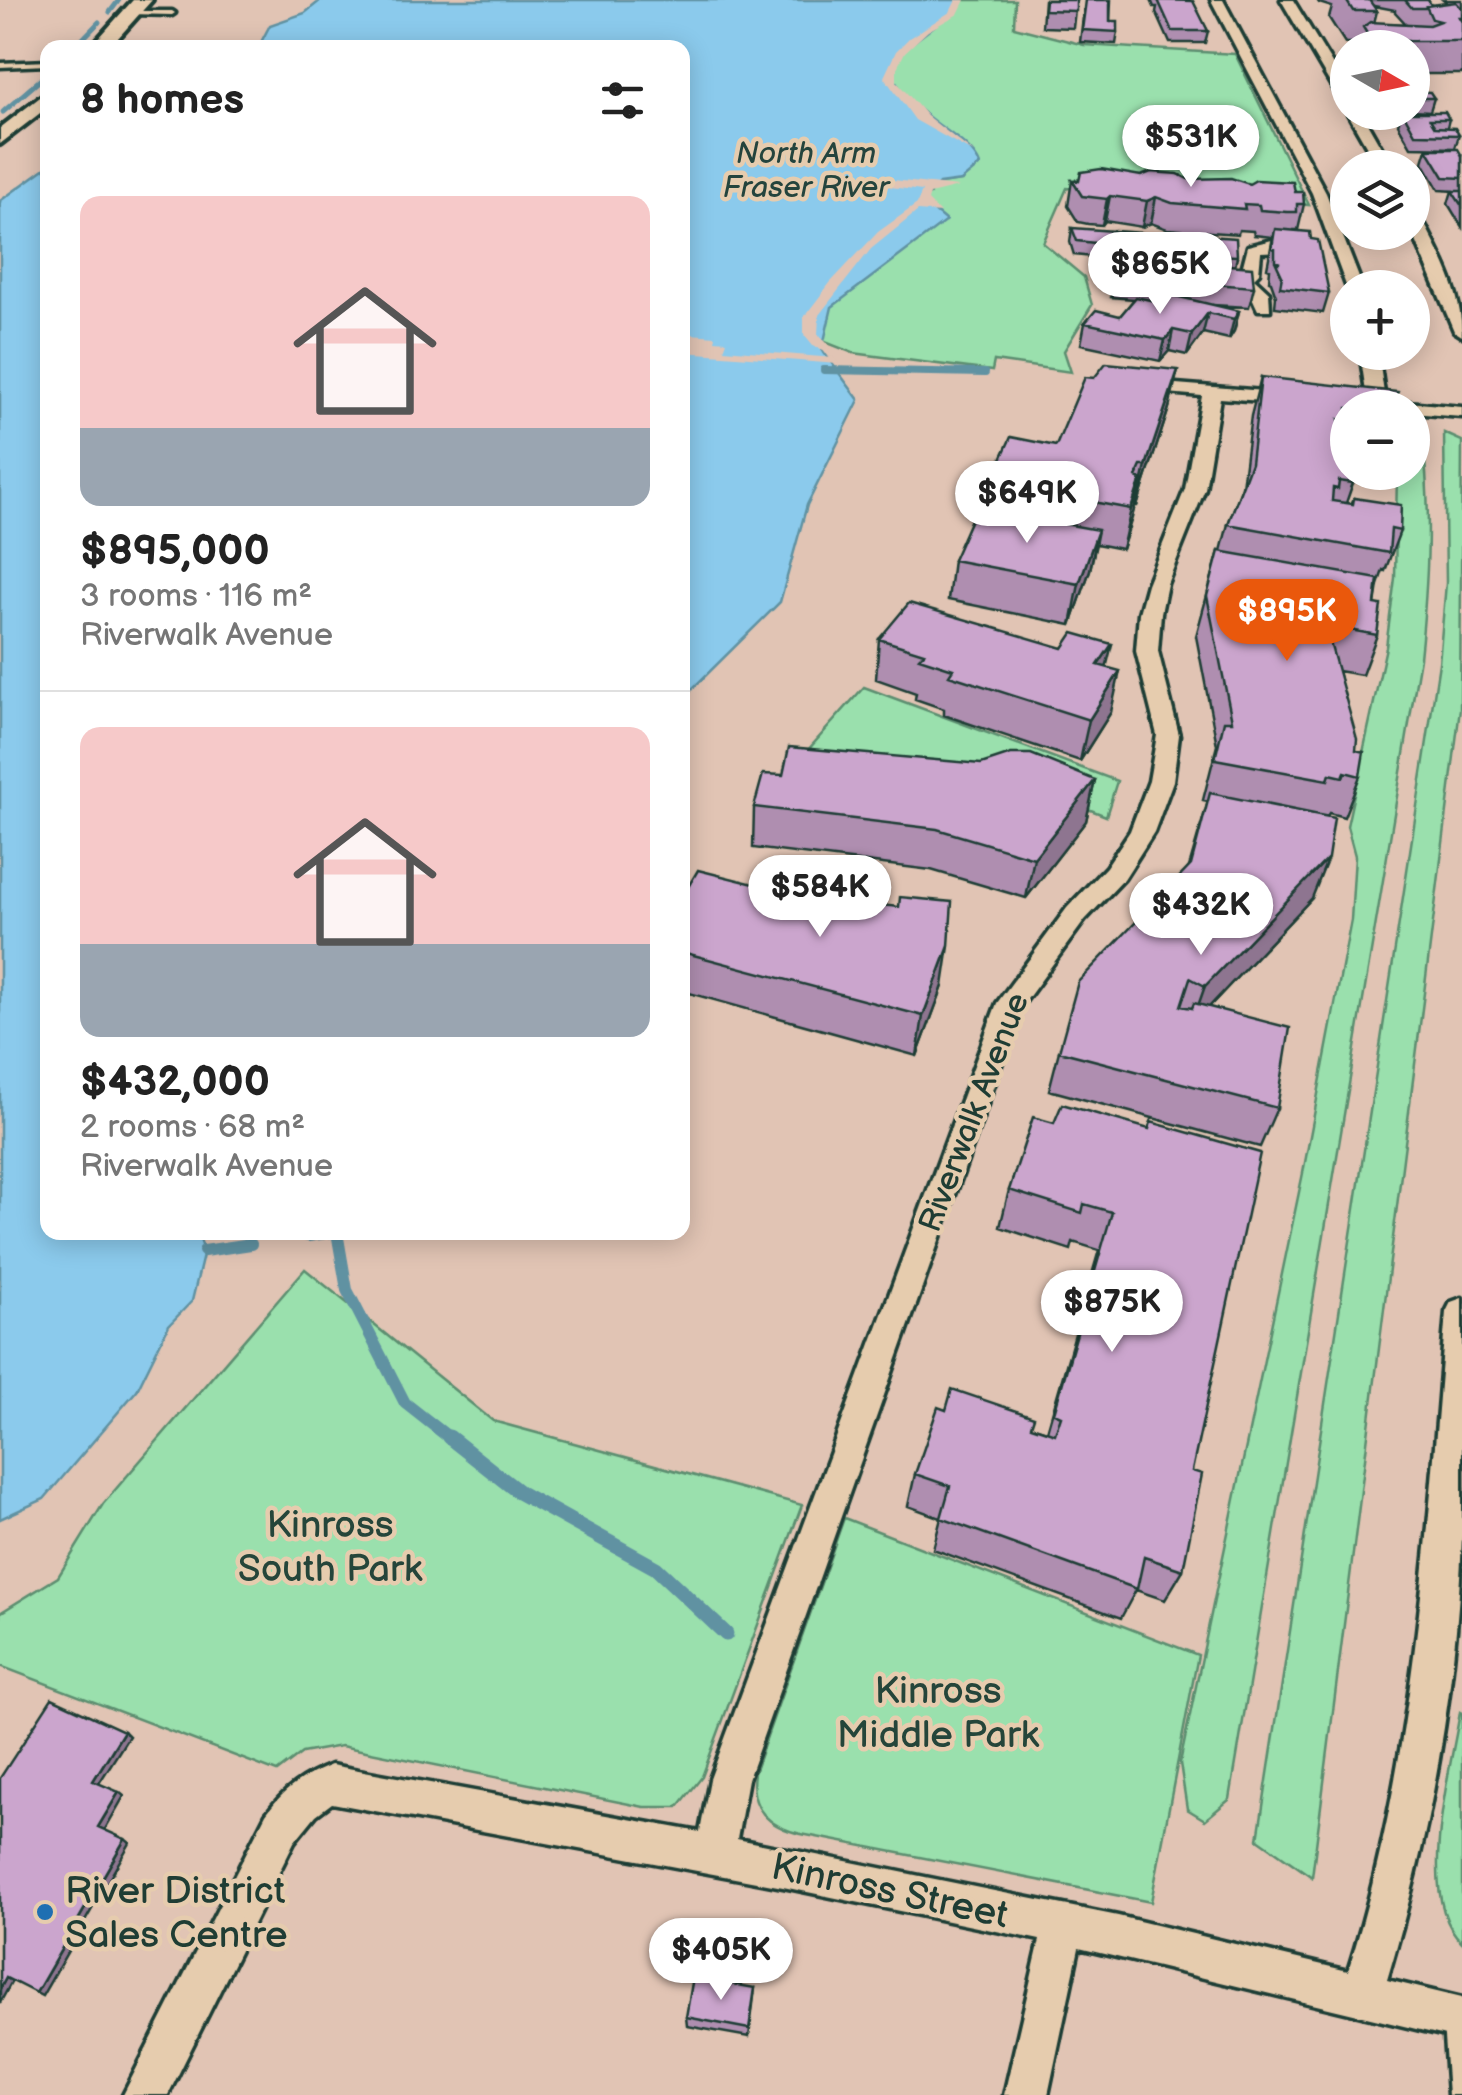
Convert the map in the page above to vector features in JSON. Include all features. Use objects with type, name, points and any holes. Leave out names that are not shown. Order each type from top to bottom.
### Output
[{"type":"street","points":[[1218,0],[1330,219]]},
{"type":"street","points":[[1287,0],[1330,72]]},
{"type":"street","points":[[106,40],[138,6]]},
{"type":"street","points":[[0,138],[9,122],[40,102]]},
{"type":"street","points":[[1244,278],[1251,273],[1254,249],[1264,245],[1330,247]]},
{"type":"street","points":[[1430,250],[1462,331]]},
{"type":"street","points":[[1098,268],[1171,273]]},
{"type":"street","points":[[1208,275],[1244,278],[1261,292],[1264,308]]},
{"type":"street","points":[[1112,384],[1302,399]]},
{"type":"street","name":"Riverwalk Avenue","points":[[715,1854],[730,1779],[1010,1002],[1076,914],[1115,874],[1142,832],[1161,781],[1168,735],[1148,651],[1150,613],[1157,584],[1195,489],[1212,392]]},
{"type":"street","points":[[1430,409],[1462,412]]},
{"type":"street","points":[[1362,1998],[1386,1926],[1426,1708],[1462,1312]]},
{"type":"street","name":"Kinross Street","points":[[144,2095],[280,1828],[314,1790],[331,1784],[715,1854],[1064,1926],[1458,2018]]},
{"type":"street","points":[[1026,2095],[1064,1926]]},
{"type":"lane","points":[[138,6],[172,13]]},
{"type":"lane","points":[[0,66],[40,64]]},
{"type":"lane","points":[[1458,2018],[1459,2095]]},
{"type":"green space","points":[[961,0],[1015,0],[1014,27],[1084,45],[1235,54],[1309,205],[1067,188],[1043,243],[1084,277],[1092,305],[1064,351],[1071,372],[994,361],[992,371],[853,353],[820,340],[819,315],[939,184],[961,181],[926,119],[895,83],[890,70],[902,51]]},
{"type":"green space","points":[[1444,433],[1462,441],[1460,709],[1312,1877],[1258,1839],[1439,663],[1446,583]]},
{"type":"green space","points":[[1397,490],[1427,490],[1427,573],[1420,658],[1230,1799],[1205,1820],[1187,1809],[1180,1763],[1303,1173],[1351,920],[1355,856],[1347,826],[1386,647],[1395,578]]},
{"type":"green space","points":[[864,687],[1117,781],[1106,816],[1045,792],[782,779]]},
{"type":"green space","name":"Kinross South Park","points":[[305,1269],[493,1421],[802,1505],[702,1777],[678,1807],[644,1807],[341,1746],[302,1753],[277,1772],[0,1666],[0,1613],[58,1577],[103,1504]]},
{"type":"green space","name":"Kinross Middle Park","points":[[844,1518],[1198,1655],[1151,1902],[801,1834],[779,1826],[763,1814],[755,1796],[754,1773]]},
{"type":"green space","points":[[1460,1712],[1462,1942],[1448,1922],[1440,1896],[1438,1866],[1444,1799]]},
{"type":"water","name":"North Arm Fraser River","points":[[321,0],[961,0],[959,7],[902,51],[891,70],[910,101],[964,144],[980,165],[961,181],[939,184],[926,197],[927,205],[946,221],[832,307],[822,350],[859,400],[807,505],[780,602],[690,691],[690,40],[262,40],[270,25],[305,13]]},
{"type":"water","points":[[40,172],[40,1240],[200,1240],[204,1251],[192,1301],[169,1325],[137,1390],[44,1499],[0,1519],[0,201]]},
{"type":"pier","points":[[956,0],[965,0],[958,14],[928,31],[905,52],[897,68],[897,82],[927,116],[974,153],[915,120],[884,77],[896,51],[950,12]]},
{"type":"pier","points":[[893,180],[958,187],[930,194],[928,201],[940,213],[918,211],[871,249],[819,315],[818,334],[828,344],[829,352],[813,346],[804,335],[804,317],[878,232],[917,204],[922,191],[890,187]]},
{"type":"pier","points":[[690,334],[716,336],[715,340],[727,341],[724,349],[834,358],[838,364],[690,352]]},
{"type":"building","points":[[1045,0],[1076,0],[1076,11],[1044,10]]},
{"type":"building","points":[[1086,0],[1110,0],[1110,21],[1118,21],[1118,32],[1082,30]]},
{"type":"building","points":[[1158,0],[1193,1],[1208,31],[1172,31]]},
{"type":"building","points":[[1346,0],[1369,0],[1377,11],[1353,11]]},
{"type":"building","points":[[1405,0],[1428,0],[1431,5],[1412,8]]},
{"type":"building","points":[[1456,2],[1462,9],[1462,41],[1430,41],[1430,30],[1363,27],[1370,22],[1429,25],[1440,21],[1432,19],[1426,6]]},
{"type":"building","points":[[1430,112],[1445,112],[1449,119],[1430,119]]},
{"type":"building","points":[[1430,119],[1435,127],[1455,128],[1459,135],[1415,134],[1413,130],[1430,130]]},
{"type":"building","points":[[1458,149],[1462,156],[1462,178],[1444,177],[1428,150]]},
{"type":"building","points":[[1101,169],[1141,176],[1151,172],[1178,174],[1188,179],[1231,178],[1249,184],[1256,180],[1293,182],[1295,192],[1303,192],[1304,204],[1297,204],[1297,212],[1287,212],[1260,210],[1259,205],[1244,204],[1245,209],[1172,203],[1156,197],[1147,201],[1082,196],[1072,180],[1079,181],[1081,172]]},
{"type":"building","points":[[1452,191],[1462,191],[1462,206]]},
{"type":"building","points":[[1072,228],[1156,234],[1157,251],[1100,249],[1095,243],[1077,241]]},
{"type":"building","points":[[1275,229],[1310,232],[1311,239],[1318,240],[1329,293],[1280,287],[1282,276],[1276,263],[1280,263],[1275,261],[1272,248]]},
{"type":"building","points":[[1161,233],[1236,238],[1237,256],[1165,253],[1161,251]]},
{"type":"building","points":[[1115,257],[1252,267],[1254,287],[1114,277]]},
{"type":"building","points":[[1171,295],[1239,311],[1234,319],[1208,313],[1192,334],[1173,330],[1165,340],[1085,323],[1096,310],[1120,316],[1136,297],[1165,303]]},
{"type":"building","points":[[1106,363],[1178,370],[1146,466],[1141,466],[1136,477],[1141,479],[1131,509],[990,483],[1011,437],[1056,446],[1085,377],[1094,378]]},
{"type":"building","points":[[1261,377],[1380,390],[1330,390],[1330,490],[1332,501],[1353,504],[1354,498],[1401,505],[1400,531],[1391,529],[1389,553],[1228,524],[1251,463]]},
{"type":"building","points":[[976,508],[1098,530],[1079,584],[953,560]]},
{"type":"building","points":[[1219,551],[1378,579],[1375,604],[1381,605],[1377,635],[1323,625],[1324,617],[1303,614],[1304,625],[1311,626],[1313,637],[1329,639],[1357,739],[1356,750],[1364,752],[1360,776],[1345,772],[1343,777],[1330,774],[1328,780],[1215,759],[1224,721],[1232,721],[1207,596]]},
{"type":"building","points":[[909,603],[1063,648],[1073,633],[1112,644],[1098,665],[1120,671],[1089,720],[949,675],[953,669],[919,658],[924,653],[879,639]]},
{"type":"building","points":[[789,747],[981,764],[1011,754],[1031,754],[1095,780],[1034,858],[937,829],[754,807],[763,774],[783,775]]},
{"type":"building","points":[[1210,793],[1334,818],[1328,858],[1205,986],[1190,978],[1181,1006],[1192,1008],[1194,1003],[1290,1028],[1277,1108],[1059,1051],[1078,982],[1191,865]]},
{"type":"building","points":[[698,870],[810,898],[899,907],[900,897],[952,902],[949,946],[923,1016],[690,954],[690,884]]},
{"type":"building","points":[[1062,1104],[1149,1129],[1151,1122],[1260,1153],[1192,1471],[1202,1474],[1183,1570],[1144,1557],[1137,1589],[941,1518],[950,1486],[915,1474],[938,1407],[946,1410],[952,1389],[1034,1417],[1031,1426],[1055,1434],[1061,1416],[1054,1413],[1112,1212],[1084,1204],[1082,1213],[1009,1190],[1033,1117],[1054,1123]]},
{"type":"building","name":"River District Sales Centre","points":[[52,1698],[124,1731],[93,1781],[119,1792],[98,1827],[125,1839],[36,1993],[6,1978],[0,1989],[0,1778]]},
{"type":"building","points":[[693,1977],[755,1988],[749,2029],[686,2017]]},
{"type":"waterway","points":[[110,12],[119,0]]},
{"type":"waterway","points":[[82,40],[99,22]]},
{"type":"waterway","points":[[3,112],[40,80]]},
{"type":"waterway","points":[[824,370],[985,373]]},
{"type":"waterway","points":[[338,1240],[347,1290],[405,1403],[452,1440]]},
{"type":"waterway","points":[[204,1251],[251,1244]]},
{"type":"waterway","points":[[449,1437],[520,1493],[656,1568],[726,1634]]},
{"type":"place","name":"River District Sales Centre","points":[[45,1912]]}]
